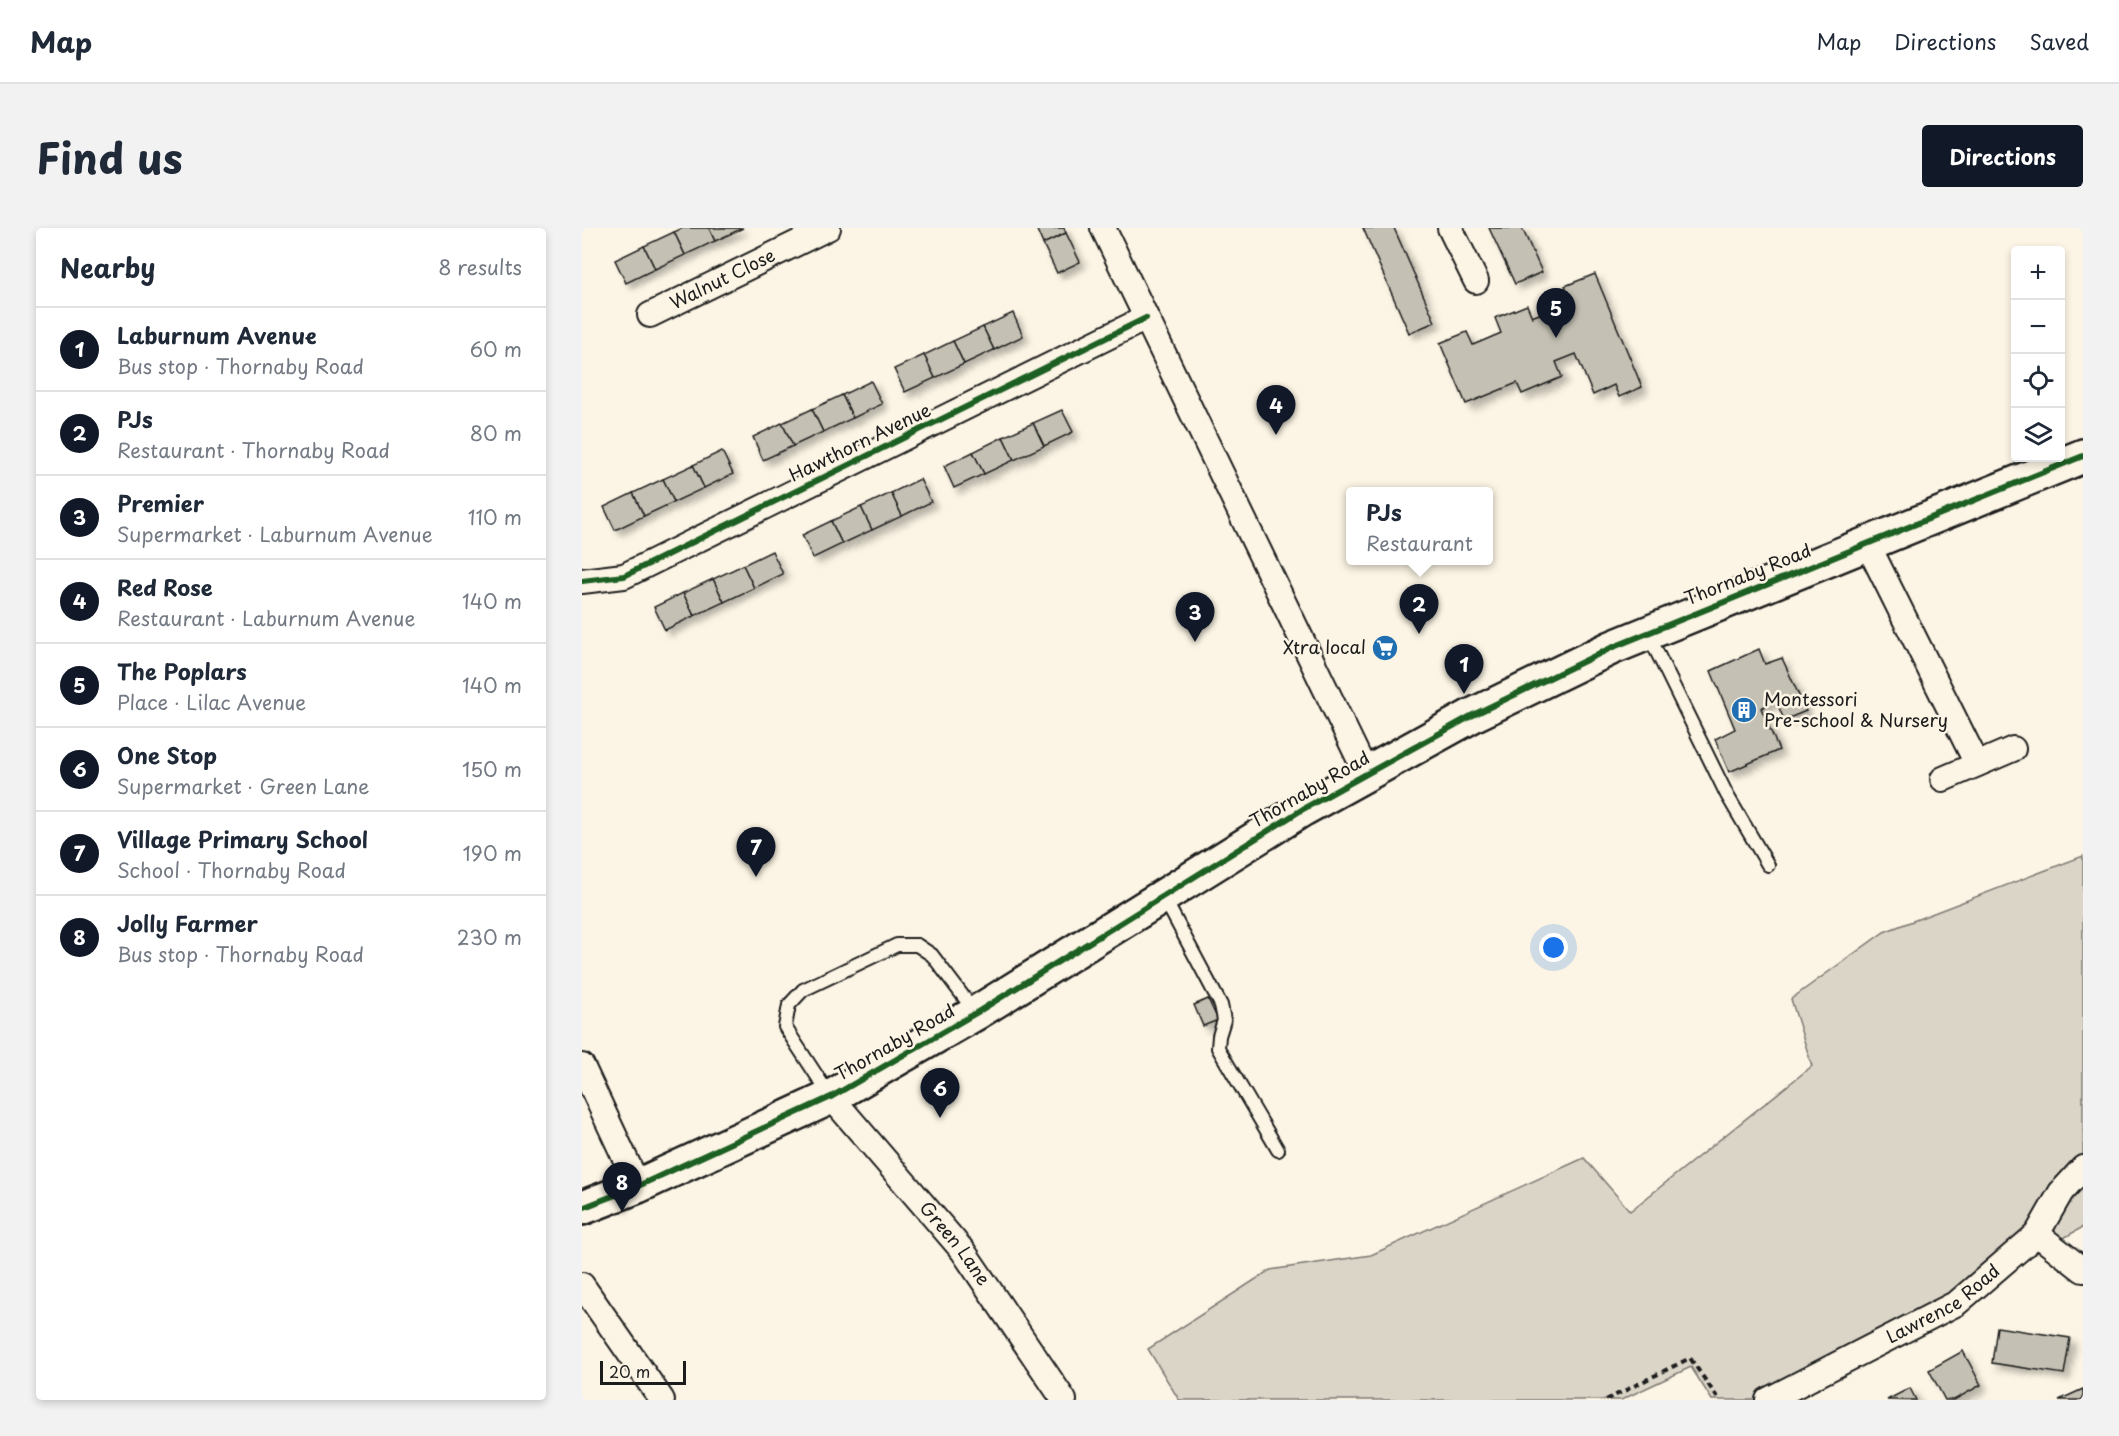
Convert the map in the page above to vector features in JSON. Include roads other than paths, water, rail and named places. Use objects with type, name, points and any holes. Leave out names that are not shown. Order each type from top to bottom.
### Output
[{"type":"street","name":"Walnut Close","points":[[650,315],[828,228]]},
{"type":"street","points":[[1103,228],[1367,775]]},
{"type":"street","points":[[1450,228],[1476,281]]},
{"type":"street","name":"Hawthorn Avenue","points":[[582,581],[624,576],[1146,318]]},
{"type":"street","name":"Thornaby Road","points":[[582,1208],[638,1186],[831,1097],[976,1013],[1303,809],[1473,715],[1611,648],[2083,456]]},
{"type":"street","points":[[1867,543],[1977,764]]},
{"type":"street","points":[[1944,779],[2013,749]]},
{"type":"street","points":[[582,1066],[638,1186]]},
{"type":"street","name":"Green Lane","points":[[831,1097],[963,1251],[1064,1400]]},
{"type":"street","name":"Lawrence Road","points":[[1768,1400],[1958,1303],[2037,1234],[2061,1192],[2083,1168]]},
{"type":"street","points":[[2037,1234],[2083,1270]]},
{"type":"street","points":[[582,1285],[662,1400]]},
{"type":"lane","points":[[1648,633],[1726,795],[1768,865]]},
{"type":"lane","points":[[1162,895],[1221,1005],[1224,1020],[1218,1048],[1278,1150]]},
{"type":"lane","points":[[831,1097],[785,1027],[789,1005],[803,990],[897,945],[917,945],[932,955],[976,1013]]},
{"type":"place","name":"The Poplars","points":[[1556,338]]},
{"type":"place","name":"Red Rose","points":[[1276,435]]},
{"type":"place","name":"PJs","points":[[1419,634]]},
{"type":"place","name":"Premier","points":[[1195,642]]},
{"type":"place","name":"Xtra local","points":[[1385,648]]},
{"type":"place","name":"Laburnum Avenue","points":[[1464,694]]},
{"type":"place","name":"Montessori Pre-school & Nursery","points":[[1744,710]]},
{"type":"place","name":"Village Primary School","points":[[756,877]]},
{"type":"place","name":"One Stop","points":[[940,1118]]},
{"type":"place","name":"Jolly Farmer","points":[[622,1212]]}]
